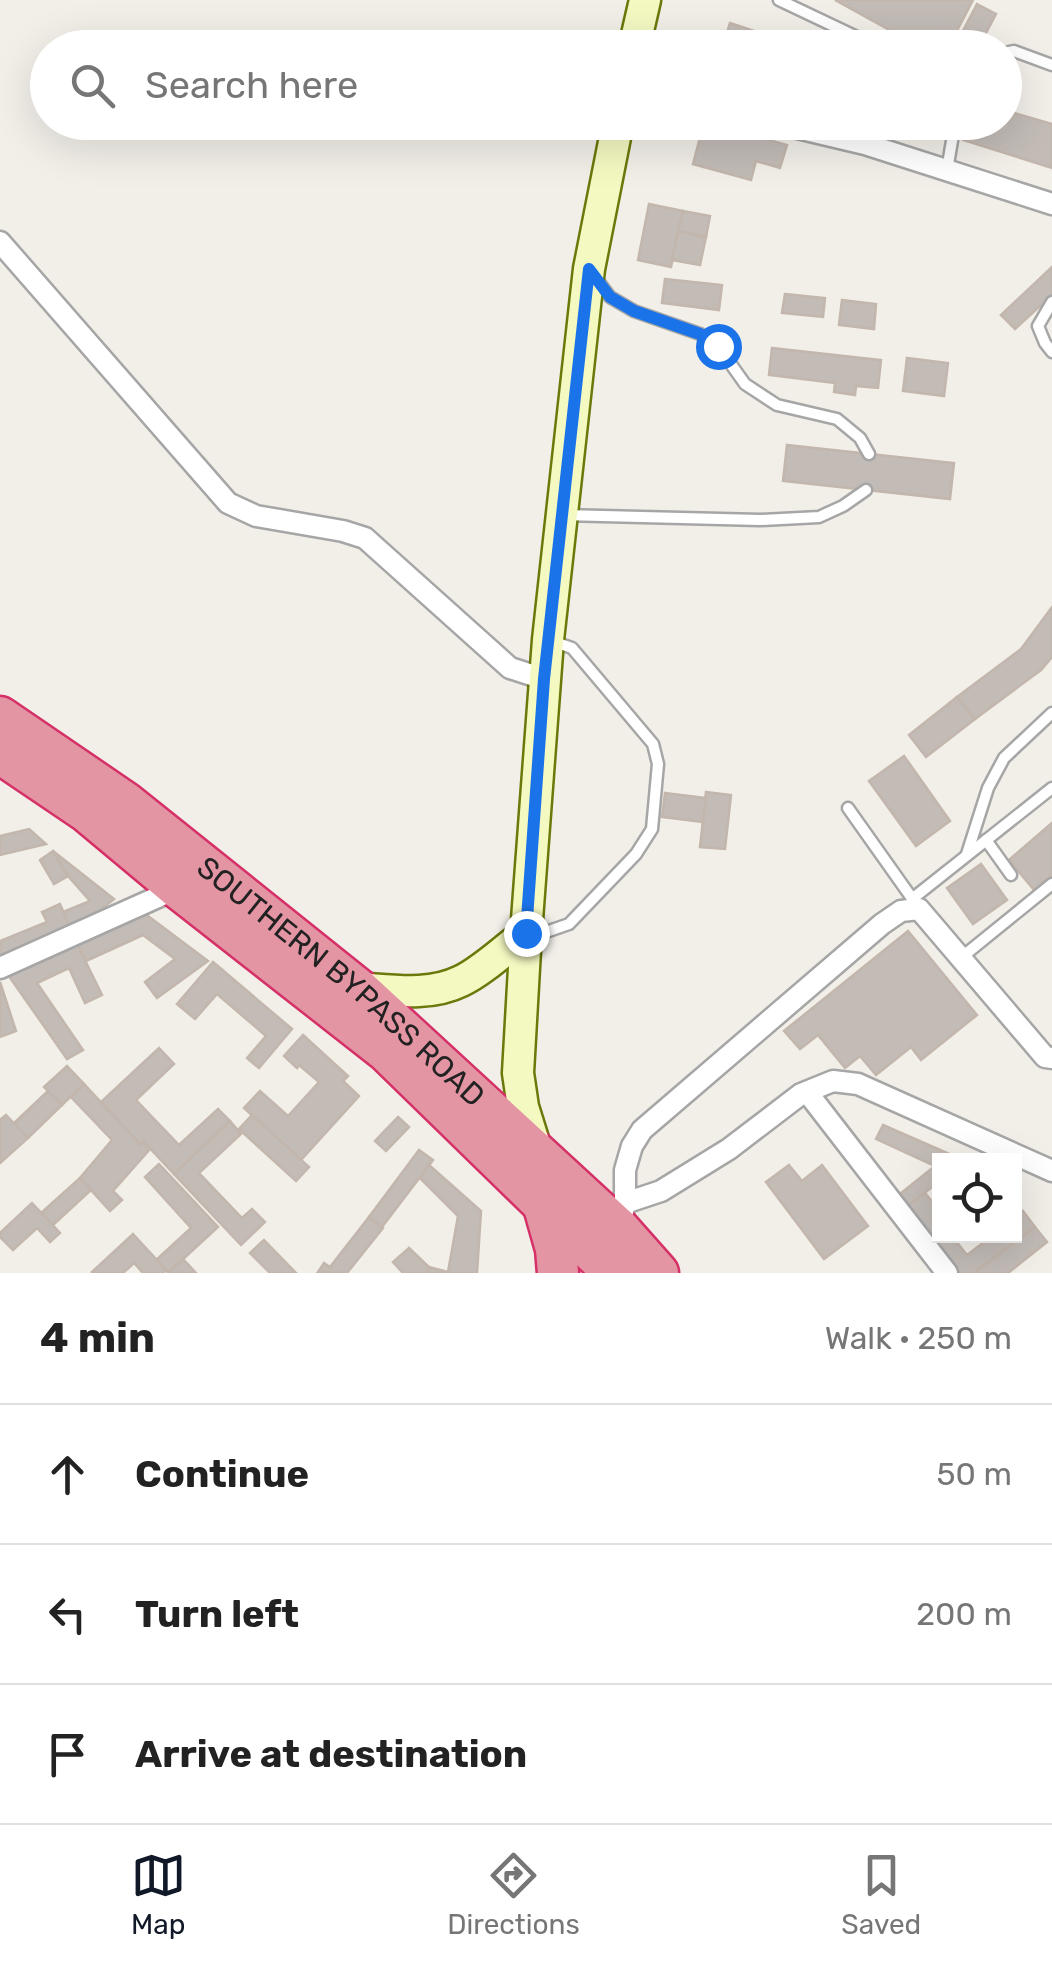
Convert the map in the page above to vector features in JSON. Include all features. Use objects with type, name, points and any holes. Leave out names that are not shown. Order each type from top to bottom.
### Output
[{"type":"highway","name":"SOUTHERN BYPASS ROAD","points":[[0,717],[126,803],[357,988],[536,1152],[622,1216],[658,1273]]},
{"type":"highway","name":"SOUTHERN BYPASS ROAD","points":[[0,753],[87,812],[386,1052],[614,1273]]},
{"type":"highway","points":[[543,1204],[556,1249],[558,1273]]},
{"type":"main road","points":[[638,30],[645,0]]},
{"type":"main road","points":[[536,1152],[518,1073],[544,679],[589,269],[614,140]]},
{"type":"main road","points":[[357,988],[412,991],[462,981],[526,933]]},
{"type":"street","points":[[848,140],[1052,204]]},
{"type":"street","points":[[0,242],[228,502],[256,516],[365,538],[510,668],[544,679]]},
{"type":"street","points":[[0,968],[178,888]]},
{"type":"street","points":[[622,1216],[625,1170],[642,1130],[882,924],[916,904],[1045,1056],[1052,1058]]},
{"type":"street","points":[[622,1216],[728,1149],[801,1094],[833,1080],[858,1084],[1052,1170]]},
{"type":"street","points":[[806,1092],[946,1273]]},
{"type":"lane","points":[[779,0],[842,30]]},
{"type":"lane","points":[[1022,54],[1052,65]]},
{"type":"lane","points":[[947,170],[952,140]]},
{"type":"lane","points":[[589,269],[610,297],[634,311],[700,334],[718,346],[745,384],[777,405],[837,419],[860,438],[869,454]]},
{"type":"lane","points":[[1052,302],[1038,326],[1052,352]]},
{"type":"lane","points":[[562,514],[760,520],[819,517],[866,490]]},
{"type":"lane","points":[[526,933],[546,932],[569,924],[636,854],[652,829],[658,764],[653,744],[572,648],[548,640]]},
{"type":"lane","points":[[967,855],[988,788],[1004,758],[1052,712]]},
{"type":"lane","points":[[848,808],[916,904],[967,855],[1052,788]]},
{"type":"lane","points":[[986,840],[1011,875]]},
{"type":"lane","points":[[962,957],[1052,884]]},
{"type":"building","points":[[835,0],[973,0],[957,30],[889,30]]},
{"type":"building","points":[[977,4],[996,14],[988,30],[963,30]]},
{"type":"building","points":[[730,23],[751,30],[728,30]]},
{"type":"building","points":[[1022,115],[1052,124],[1052,168],[963,140],[1022,140]]},
{"type":"building","points":[[699,140],[769,140],[787,145],[780,168],[756,161],[751,180],[693,164]]},
{"type":"building","points":[[649,204],[683,211],[671,267],[638,260]]},
{"type":"building","points":[[683,211],[710,216],[706,237],[678,231]]},
{"type":"building","points":[[678,231],[706,237],[700,265],[672,260]]},
{"type":"building","points":[[1052,267],[1052,295],[1015,329],[1001,315]]},
{"type":"building","points":[[665,279],[722,285],[719,310],[662,303]]},
{"type":"building","points":[[785,294],[825,298],[823,317],[782,313]]},
{"type":"building","points":[[842,300],[876,304],[874,329],[839,325]]},
{"type":"building","points":[[772,348],[881,360],[878,388],[856,386],[855,395],[834,392],[835,383],[769,375]]},
{"type":"building","points":[[907,358],[948,363],[944,396],[903,391]]},
{"type":"building","points":[[787,445],[954,463],[950,499],[783,481]]},
{"type":"building","points":[[1052,607],[1052,657],[1041,670],[975,719],[957,697],[1021,649]]},
{"type":"building","points":[[957,697],[975,719],[926,757],[909,735]]},
{"type":"building","points":[[904,756],[950,821],[916,846],[869,781]]},
{"type":"building","points":[[706,792],[731,795],[725,849],[700,847]]},
{"type":"building","points":[[665,793],[706,798],[703,822],[662,817]]},
{"type":"building","points":[[1052,823],[1052,875],[1034,890],[1009,860]]},
{"type":"building","points":[[29,829],[46,844],[0,855],[0,836]]},
{"type":"building","points":[[53,851],[68,876],[54,884],[40,860]]},
{"type":"building","points":[[53,851],[114,899],[103,908],[107,919],[72,933],[63,912],[90,901]]},
{"type":"building","points":[[981,864],[1007,900],[973,924],[947,888]]},
{"type":"building","points":[[60,904],[72,933],[0,963],[0,941],[47,922],[42,912]]},
{"type":"building","points":[[140,910],[208,961],[157,998],[145,982],[175,959],[143,935],[86,961],[75,940]]},
{"type":"building","points":[[908,931],[977,1015],[921,1060],[911,1047],[876,1075],[860,1056],[845,1068],[818,1035],[800,1049],[784,1031]]},
{"type":"building","points":[[75,940],[102,995],[85,1003],[69,968],[37,983],[83,1050],[67,1059],[6,972]]},
{"type":"building","points":[[213,962],[292,1029],[259,1068],[247,1058],[266,1036],[217,994],[195,1019],[177,1004]]},
{"type":"building","points":[[0,982],[16,1031],[0,1037]]},
{"type":"building","points":[[303,1035],[348,1076],[343,1081],[359,1096],[301,1160],[244,1108],[260,1091],[288,1116],[319,1082],[284,1056]]},
{"type":"building","points":[[159,1048],[174,1064],[136,1100],[179,1145],[218,1109],[230,1121],[174,1174],[101,1102]]},
{"type":"building","points":[[67,1066],[84,1084],[62,1105],[44,1087]]},
{"type":"building","points":[[84,1084],[141,1145],[144,1142],[150,1149],[113,1191],[122,1200],[110,1211],[80,1178],[112,1140],[71,1097]]},
{"type":"building","points":[[48,1091],[62,1105],[28,1138],[14,1123]]},
{"type":"building","points":[[6,1115],[28,1138],[0,1163],[0,1120]]},
{"type":"building","points":[[252,1115],[309,1167],[296,1181],[239,1129]]},
{"type":"building","points":[[398,1117],[409,1127],[386,1151],[375,1141]]},
{"type":"building","points":[[230,1121],[241,1134],[199,1173],[242,1218],[252,1209],[265,1222],[241,1245],[174,1174]]},
{"type":"building","points":[[883,1125],[947,1153],[932,1153],[932,1165],[876,1139]]},
{"type":"building","points":[[419,1150],[433,1160],[382,1227],[369,1217]]},
{"type":"building","points":[[159,1164],[218,1227],[168,1273],[156,1260],[191,1228],[145,1177]]},
{"type":"building","points":[[429,1165],[481,1211],[477,1273],[427,1273],[429,1267],[448,1272],[458,1216],[420,1178]]},
{"type":"building","points":[[789,1165],[802,1181],[822,1165],[868,1226],[824,1259],[766,1182]]},
{"type":"building","points":[[932,1168],[932,1187],[909,1205],[900,1194]]},
{"type":"building","points":[[80,1178],[91,1190],[53,1225],[41,1213]]},
{"type":"building","points":[[925,1193],[932,1201],[932,1241],[906,1207]]},
{"type":"building","points":[[32,1203],[60,1233],[50,1242],[37,1228],[13,1250],[0,1233]]},
{"type":"building","points":[[1022,1212],[1035,1227],[1022,1237]]},
{"type":"building","points":[[369,1217],[383,1228],[347,1273],[318,1272],[324,1263],[330,1267]]},
{"type":"building","points":[[1035,1227],[1047,1242],[1008,1273],[974,1273],[1014,1243],[1022,1243],[1022,1237]]},
{"type":"building","points":[[133,1234],[166,1270],[163,1273],[143,1273],[134,1263],[123,1273],[92,1272]]},
{"type":"building","points":[[264,1240],[296,1273],[270,1273],[250,1253]]},
{"type":"building","points":[[958,1243],[967,1255],[983,1243],[1014,1243],[974,1273],[958,1273],[936,1246]]},
{"type":"building","points":[[409,1248],[429,1267],[427,1273],[403,1273],[393,1262]]},
{"type":"building","points":[[183,1259],[196,1273],[168,1273]]},
{"type":"route","points":[[526,933],[544,679],[589,269],[610,297],[634,311],[700,334],[718,346]]}]
